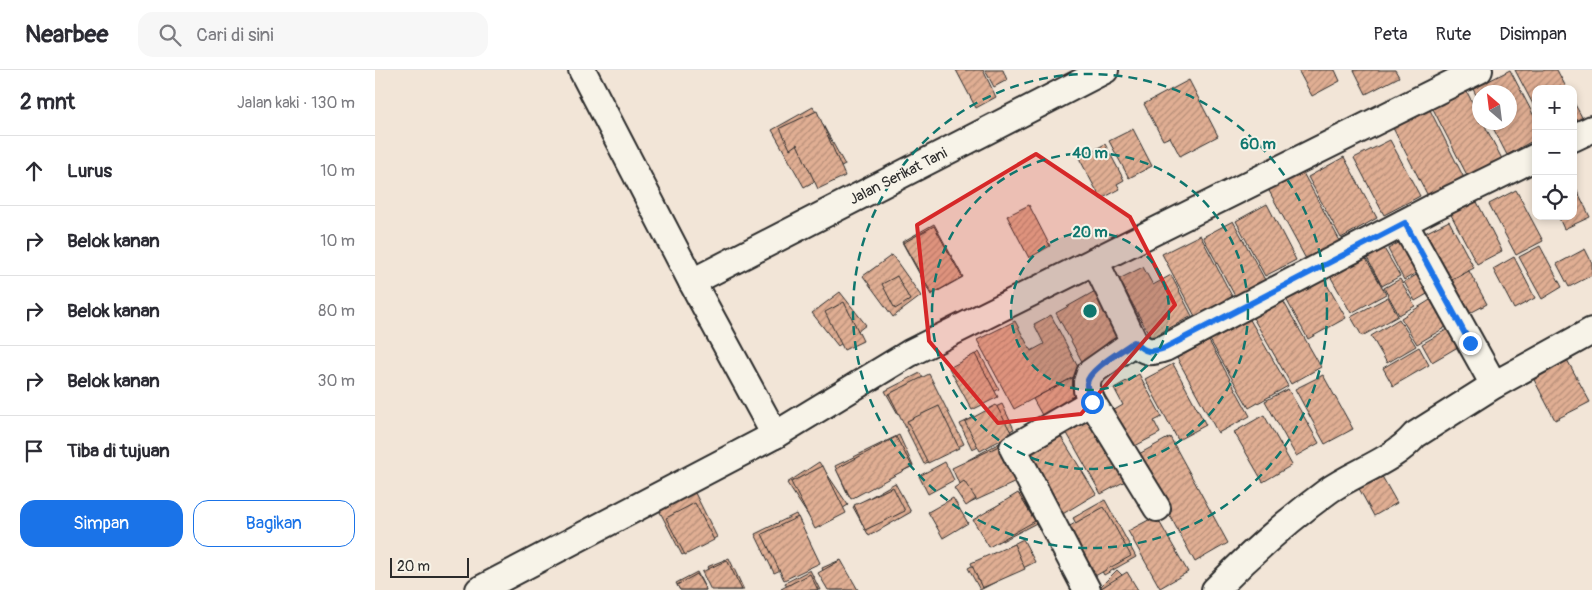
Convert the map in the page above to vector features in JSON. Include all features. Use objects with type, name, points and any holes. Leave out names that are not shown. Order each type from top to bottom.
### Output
[{"type":"street","points":[[582,70],[692,282],[772,429]]},
{"type":"street","name":"Jalan Serikat Tani","points":[[692,282],[1105,70]]},
{"type":"street","points":[[479,590],[910,353],[1479,70]]},
{"type":"street","points":[[1577,136],[1592,129]]},
{"type":"street","points":[[1095,261],[1134,342],[1143,350],[1154,352],[1532,159]]},
{"type":"street","points":[[1405,223],[1494,385]]},
{"type":"street","points":[[1215,590],[1270,536],[1329,490],[1373,466],[1409,442],[1415,435],[1494,385],[1592,331]]},
{"type":"street","points":[[1134,342],[1090,373],[1087,390],[1092,402],[1157,508]]},
{"type":"street","points":[[1087,590],[1013,448],[1092,402]]},
{"type":"highlighted area","points":[[1036,154],[1130,217],[1175,305],[1081,414],[998,423],[929,341],[917,225]]},
{"type":"building","points":[[956,70],[983,70],[996,97],[976,108]]},
{"type":"building","points":[[985,70],[1003,70],[1007,80],[994,87]]},
{"type":"building","points":[[1298,70],[1335,70],[1340,81],[1312,96]]},
{"type":"building","points":[[1354,70],[1395,70],[1399,77],[1366,94]]},
{"type":"building","points":[[1510,70],[1532,112],[1532,141],[1507,155],[1494,130],[1517,130],[1517,85],[1481,85]]},
{"type":"building","points":[[1515,70],[1557,70],[1565,85],[1532,85],[1532,102]]},
{"type":"building","points":[[1189,80],[1218,136],[1180,156],[1170,137],[1163,140],[1144,104]]},
{"type":"building","points":[[1466,90],[1472,102],[1472,130],[1487,130],[1502,159],[1468,177],[1432,107]]},
{"type":"building","points":[[813,107],[845,165],[804,187],[772,130]]},
{"type":"building","points":[[1577,108],[1583,119],[1577,121]]},
{"type":"building","points":[[1430,110],[1464,178],[1428,196],[1393,128]]},
{"type":"building","points":[[817,111],[845,176],[818,189],[797,144],[790,149],[780,128]]},
{"type":"building","points":[[1133,129],[1152,166],[1129,178],[1109,141]]},
{"type":"building","points":[[1390,140],[1420,196],[1384,215],[1354,158]]},
{"type":"building","points":[[1105,144],[1124,180],[1117,184],[1120,189],[1101,199],[1079,158]]},
{"type":"building","points":[[1344,157],[1377,218],[1341,238],[1308,177]]},
{"type":"building","points":[[1302,171],[1340,241],[1306,259],[1268,189]]},
{"type":"building","points":[[1516,190],[1543,241],[1516,255],[1489,204]]},
{"type":"building","points":[[1577,190],[1590,217],[1564,229],[1560,220],[1577,220]]},
{"type":"building","points":[[1474,196],[1502,251],[1477,264],[1448,209]]},
{"type":"building","points":[[1267,204],[1296,260],[1265,276],[1236,221]]},
{"type":"building","points":[[1029,205],[1050,246],[1029,258],[1007,216]]},
{"type":"building","points":[[1233,221],[1265,280],[1235,296],[1203,237]]},
{"type":"building","points":[[1449,221],[1474,268],[1442,284],[1421,235]]},
{"type":"building","points":[[934,224],[963,277],[931,295],[902,242]]},
{"type":"building","points":[[934,226],[962,277],[932,294],[903,243]]},
{"type":"building","points":[[1200,235],[1234,300],[1197,320],[1162,254]]},
{"type":"building","points":[[1409,237],[1426,267],[1404,280],[1388,249]]},
{"type":"building","points":[[1382,245],[1400,276],[1382,286],[1365,254]]},
{"type":"building","points":[[1540,246],[1562,287],[1542,299],[1519,257]]},
{"type":"building","points":[[1585,249],[1592,263],[1592,275],[1569,287],[1557,264]]},
{"type":"building","points":[[892,255],[921,296],[893,317],[863,276]]},
{"type":"building","points":[[1364,255],[1386,294],[1351,313],[1329,274]]},
{"type":"building","points":[[1514,257],[1535,298],[1514,309],[1493,269]]},
{"type":"building","points":[[1143,267],[1153,285],[1171,275],[1192,316],[1151,338],[1119,279]]},
{"type":"building","points":[[1425,270],[1436,289],[1415,301],[1404,282]]},
{"type":"building","points":[[1469,271],[1487,304],[1459,319],[1442,285]]},
{"type":"building","points":[[897,276],[910,300],[895,309],[882,284]]},
{"type":"building","points":[[1322,276],[1346,318],[1308,339],[1285,297]]},
{"type":"building","points":[[1400,279],[1415,306],[1399,315],[1384,288]]},
{"type":"building","points":[[1097,290],[1122,335],[1107,343],[1113,354],[1086,369],[1056,313]]},
{"type":"building","points":[[840,292],[866,325],[838,346],[812,313]]},
{"type":"building","points":[[1388,297],[1398,316],[1362,336],[1351,317]]},
{"type":"building","points":[[1435,297],[1451,324],[1417,344],[1401,318]]},
{"type":"building","points":[[1282,299],[1321,367],[1291,384],[1252,316]]},
{"type":"building","points":[[844,302],[863,341],[844,350],[825,312]]},
{"type":"building","points":[[1051,315],[1081,373],[1014,409],[977,340],[1015,321],[1031,351],[1044,344],[1034,324]]},
{"type":"building","points":[[1249,318],[1288,386],[1249,408],[1210,340]]},
{"type":"building","points":[[1399,319],[1416,346],[1387,363],[1371,336]]},
{"type":"building","points":[[1453,326],[1463,344],[1432,362],[1422,344]]},
{"type":"building","points":[[1209,341],[1250,416],[1218,433],[1177,358]]},
{"type":"building","points":[[1419,347],[1429,365],[1393,386],[1383,368]]},
{"type":"building","points":[[979,352],[999,389],[972,404],[952,368]]},
{"type":"building","points":[[975,354],[998,397],[972,410],[949,368]]},
{"type":"building","points":[[1565,356],[1590,402],[1555,420],[1531,374]]},
{"type":"building","points":[[1173,364],[1206,425],[1178,440],[1145,379]]},
{"type":"building","points":[[920,373],[933,396],[898,414],[885,391]]},
{"type":"building","points":[[929,374],[964,444],[924,464],[889,394]]},
{"type":"building","points":[[1139,374],[1162,417],[1154,421],[1160,433],[1131,448],[1111,412],[1123,405],[1114,388]]},
{"type":"building","points":[[1323,375],[1353,429],[1325,444],[1295,389]]},
{"type":"building","points":[[1072,378],[1085,403],[1047,424],[1033,399]]},
{"type":"building","points":[[1288,389],[1319,443],[1296,456],[1265,401]]},
{"type":"building","points":[[1002,404],[1014,429],[972,449],[960,424]]},
{"type":"building","points":[[996,405],[1012,434],[980,451],[965,422]]},
{"type":"building","points":[[939,406],[959,448],[928,463],[907,421]]},
{"type":"building","points":[[1094,412],[1131,478],[1101,494],[1064,428]]},
{"type":"building","points":[[1264,415],[1292,465],[1263,482],[1234,432]]},
{"type":"building","points":[[1057,430],[1096,494],[1061,515],[1022,450]]},
{"type":"building","points":[[899,435],[913,466],[849,497],[835,466]]},
{"type":"building","points":[[896,437],[912,466],[851,499],[836,469]]},
{"type":"building","points":[[1170,437],[1228,543],[1195,562],[1137,455]]},
{"type":"building","points":[[1007,439],[1024,472],[985,493],[968,460]]},
{"type":"building","points":[[999,446],[1016,482],[968,504],[952,468]]},
{"type":"building","points":[[819,462],[848,505],[815,526],[787,483]]},
{"type":"building","points":[[945,462],[954,480],[928,494],[919,476]]},
{"type":"building","points":[[823,466],[846,513],[815,529],[791,482]]},
{"type":"building","points":[[1379,471],[1397,503],[1374,516],[1356,483]]},
{"type":"building","points":[[964,481],[976,499],[966,506],[954,488]]},
{"type":"building","points":[[895,483],[911,512],[869,536],[853,507]]},
{"type":"building","points":[[893,487],[905,511],[865,530],[854,505]]},
{"type":"building","points":[[1033,488],[1048,517],[1002,541],[987,511]]},
{"type":"building","points":[[694,491],[717,537],[682,555],[659,510]]},
{"type":"building","points":[[1018,493],[1035,521],[989,547],[973,520]]},
{"type":"building","points":[[953,498],[968,523],[943,538],[928,512]]},
{"type":"building","points":[[1105,500],[1136,557],[1104,575],[1073,518]]},
{"type":"building","points":[[695,503],[714,540],[685,555],[666,518]]},
{"type":"building","points":[[1104,507],[1131,556],[1095,576],[1068,527]]},
{"type":"building","points":[[796,514],[815,554],[774,573],[755,534]]},
{"type":"building","points":[[1156,516],[1188,572],[1160,588],[1128,531]]},
{"type":"building","points":[[798,517],[820,563],[784,580],[762,534]]},
{"type":"building","points":[[1023,539],[1035,562],[980,590],[968,568]]},
{"type":"building","points":[[1014,544],[1025,569],[982,588],[971,563]]},
{"type":"building","points":[[729,558],[744,590],[717,590],[707,567]]},
{"type":"building","points":[[727,560],[742,590],[711,590],[702,572]]},
{"type":"building","points":[[840,560],[852,590],[831,590],[822,568]]},
{"type":"building","points":[[841,560],[858,590],[828,590],[818,573]]},
{"type":"building","points":[[810,570],[820,590],[788,590],[785,583]]},
{"type":"building","points":[[1117,570],[1137,590],[1097,590]]},
{"type":"building","points":[[697,572],[706,590],[680,590],[676,583]]},
{"type":"building","points":[[1127,572],[1138,590],[1098,590]]},
{"type":"building","points":[[697,574],[706,590],[680,590],[677,585]]},
{"type":"building","points":[[810,574],[818,590],[781,589]]},
{"type":"route","points":[[1092,402],[1087,390],[1090,373],[1134,342],[1143,350],[1154,352],[1165,348],[1405,223],[1470,343]]}]
